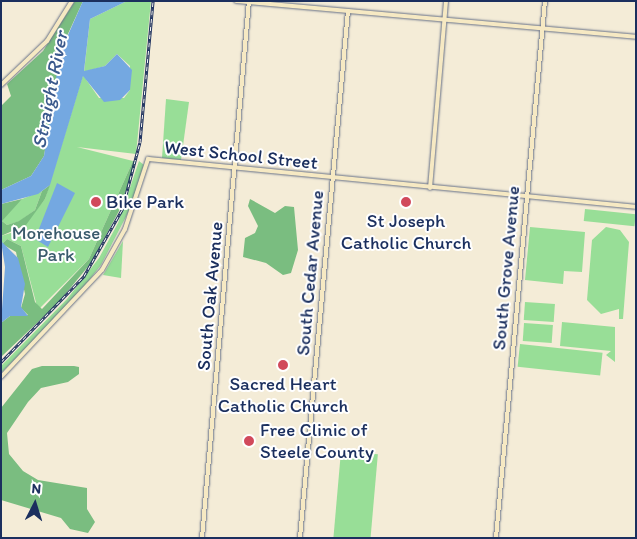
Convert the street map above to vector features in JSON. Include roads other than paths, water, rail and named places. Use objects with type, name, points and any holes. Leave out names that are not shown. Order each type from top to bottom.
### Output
[{"type":"street","points":[[1,85],[44,44],[72,1]]},
{"type":"street","points":[[236,1],[636,37]]},
{"type":"street","points":[[430,188],[446,1]]},
{"type":"street","name":"South Grove Avenue","points":[[496,538],[544,1]]},
{"type":"street","name":"South Oak Avenue","points":[[202,538],[249,2]]},
{"type":"street","name":"South Cedar Avenue","points":[[300,538],[348,12]]},
{"type":"street","name":"West School Street","points":[[1,377],[102,270],[128,223],[148,159],[332,179],[636,207]]},
{"type":"water","points":[[83,1],[127,1],[90,19],[84,71],[105,66],[117,54],[132,70],[130,90],[120,100],[104,102],[83,76],[50,185],[38,194],[1,204],[1,190],[31,176],[44,156],[60,53]]},
{"type":"water","points":[[57,183],[75,193],[48,247],[35,239]]},
{"type":"water","points":[[1,241],[18,258],[25,284],[21,307],[28,316],[10,316],[1,323],[5,267]]},
{"type":"railway","points":[[1,362],[84,276],[122,210],[140,142],[153,1]]},
{"type":"place","name":"Bike Park","points":[[96,202]]},
{"type":"place","name":"St Joseph Catholic Church","points":[[406,202]]},
{"type":"place","name":"Sacred Heart Catholic Church","points":[[283,365]]},
{"type":"place","name":"Free Clinic of Steele County","points":[[249,441]]},
{"type":"water label","name":"Straight River","points":[[50,90]]},
{"type":"park label","name":"Morehouse Park","points":[[56,244]]}]
